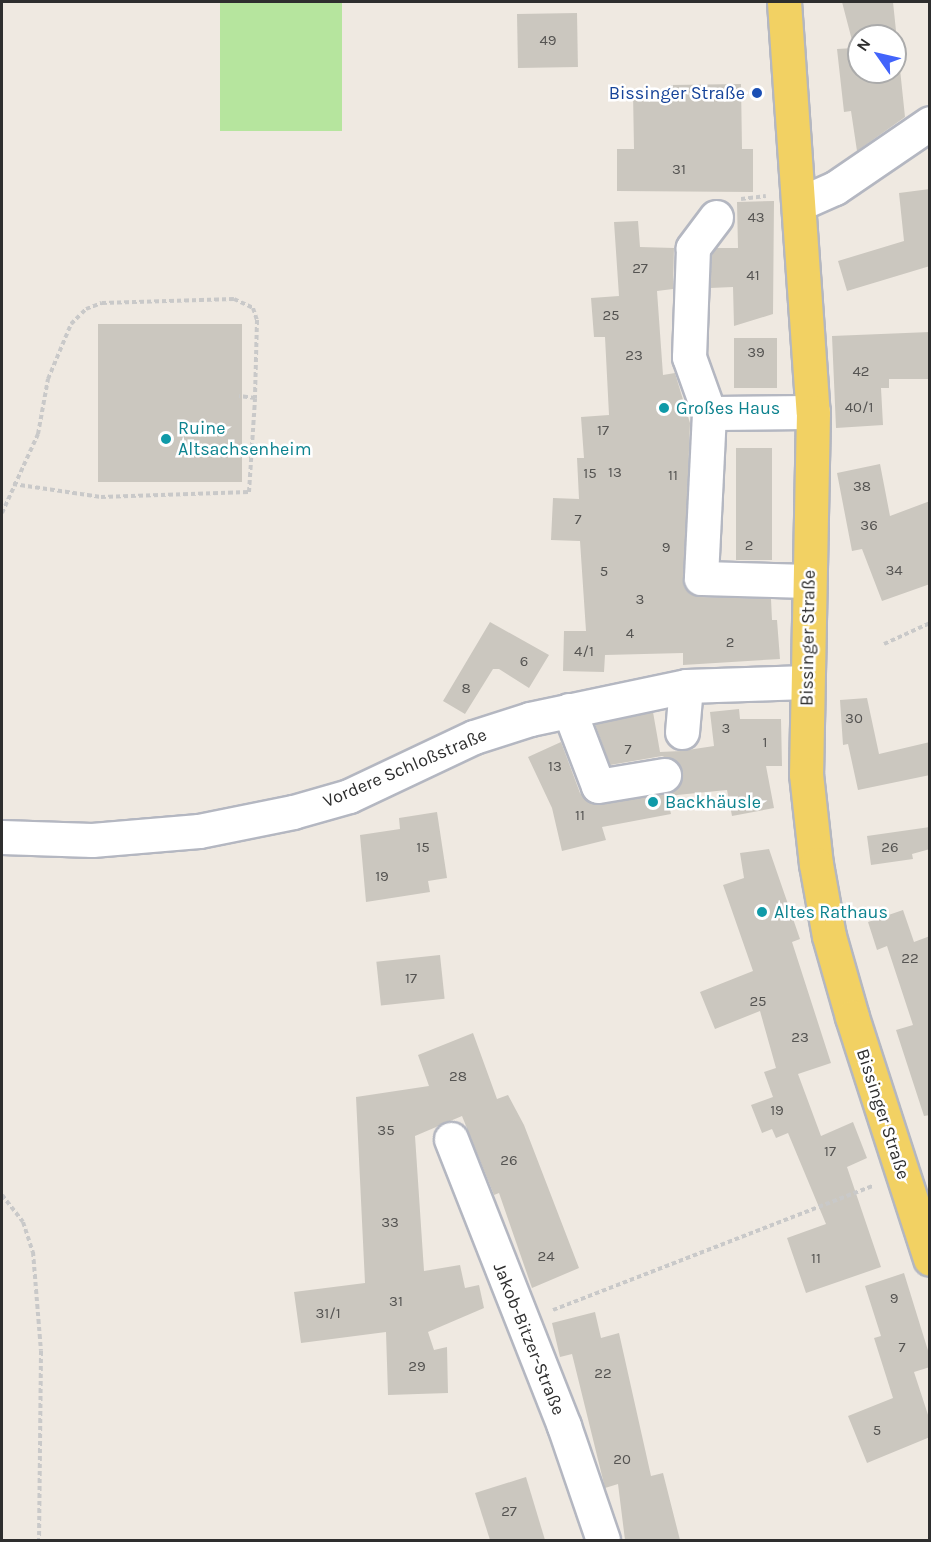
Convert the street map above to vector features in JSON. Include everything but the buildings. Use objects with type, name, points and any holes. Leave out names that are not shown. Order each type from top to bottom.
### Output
[{"type":"main road","name":"Bissinger Straße","points":[[784,2],[800,198],[813,412],[806,774],[829,936],[930,1259]]},
{"type":"street","points":[[800,198],[836,188],[930,123]]},
{"type":"street","points":[[716,217],[693,248],[689,357],[709,413],[701,578],[809,581]]},
{"type":"street","points":[[709,413],[813,412]]},
{"type":"street","name":"Vordere Schloßstraße","points":[[2,837],[92,840],[199,831],[293,812],[349,796],[474,737],[569,710],[686,686],[807,682]]},
{"type":"street","points":[[682,732],[686,686]]},
{"type":"street","points":[[569,710],[598,786],[664,775]]},
{"type":"street","name":"Jakob-Bitzer-Straße","points":[[451,1139],[521,1323],[564,1426],[603,1540]]},
{"type":"path","points":[[716,217],[729,200],[800,198]]},
{"type":"path","points":[[2,513],[13,484],[38,434],[51,372],[71,324],[86,309],[102,303],[234,298],[253,308],[257,320],[249,492],[101,497],[13,484]]},
{"type":"path","points":[[239,396],[255,398]]},
{"type":"path","points":[[884,644],[930,624]]},
{"type":"path","points":[[521,1323],[903,1175]]},
{"type":"path","points":[[2,1195],[23,1222],[33,1252],[41,1351],[39,1540]]},
{"type":"green space","points":[[220,2],[342,2],[342,131],[220,131]]},
{"type":"place","name":"Bissinger Straße","points":[[757,93]]},
{"type":"place","name":"Großes Haus","points":[[664,408]]},
{"type":"place","name":"Ruine Altsachsenheim","points":[[166,439]]},
{"type":"place","name":"Backhäusle","points":[[653,802]]},
{"type":"place","name":"Altes Rathaus","points":[[762,912]]}]
